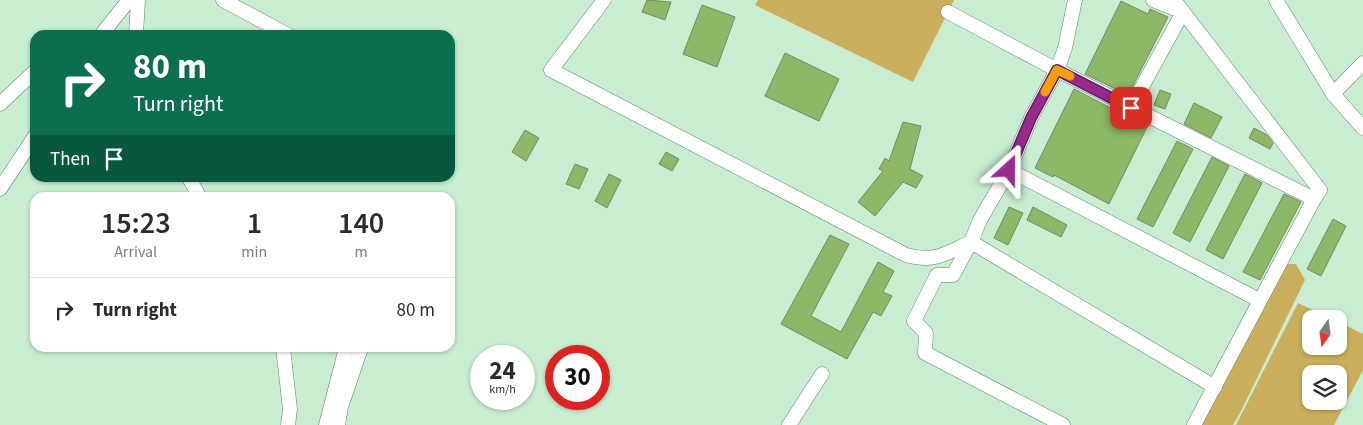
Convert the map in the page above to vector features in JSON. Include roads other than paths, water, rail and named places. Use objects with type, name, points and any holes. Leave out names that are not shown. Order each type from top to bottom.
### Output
[{"type":"street","points":[[105,30],[129,0]]},
{"type":"street","points":[[136,30],[138,0]]},
{"type":"street","points":[[223,0],[279,30]]},
{"type":"street","points":[[604,0],[551,70],[906,255],[922,260],[936,258],[971,242]]},
{"type":"street","points":[[1062,425],[925,353],[926,333],[914,321],[937,275],[953,275],[971,242],[980,220],[1009,170],[1031,118],[1057,70],[1065,48],[1075,0]]},
{"type":"street","points":[[1153,0],[1183,12]]},
{"type":"street","points":[[1174,0],[1320,190],[1259,300],[1194,425]]},
{"type":"street","points":[[1276,0],[1333,94],[1363,128]]},
{"type":"street","points":[[948,12],[1131,108],[1314,199]]},
{"type":"street","points":[[1131,108],[1183,12]]},
{"type":"street","points":[[1333,94],[1363,63]]},
{"type":"street","points":[[0,104],[30,75]]},
{"type":"street","points":[[0,189],[30,144]]},
{"type":"street","points":[[1009,170],[1259,300]]},
{"type":"street","points":[[971,242],[1215,387]]},
{"type":"street","points":[[283,352],[290,409],[288,425]]},
{"type":"street","points":[[326,425],[345,352]]},
{"type":"street","points":[[338,425],[341,407],[360,352]]},
{"type":"street","points":[[789,425],[822,374]]}]
